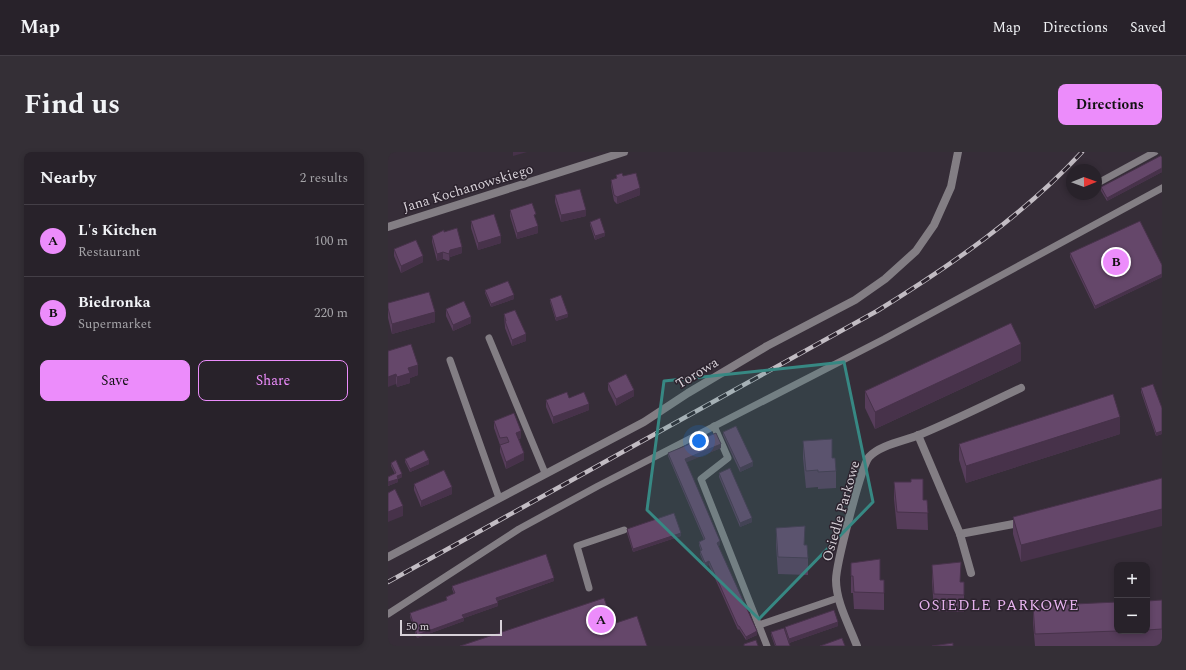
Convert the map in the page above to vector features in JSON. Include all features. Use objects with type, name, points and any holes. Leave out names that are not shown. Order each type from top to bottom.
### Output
[{"type":"street","name":"Jana Kochanowskiego","points":[[388,226],[624,152]]},
{"type":"street","name":"Torowa","points":[[388,557],[644,422],[767,346],[855,300],[885,279],[916,251],[934,225],[951,187],[958,152]]},
{"type":"street","name":"Osiedle Parkowe","points":[[857,646],[838,598],[836,580],[840,557],[860,482],[869,458],[890,444],[918,435],[1021,388]]},
{"type":"street","points":[[918,435],[960,534],[971,573]]},
{"type":"street","points":[[960,534],[1034,520]]},
{"type":"lane","points":[[1102,181],[1155,152]]},
{"type":"lane","points":[[388,614],[520,529],[598,486],[884,339],[1162,188]]},
{"type":"lane","points":[[489,338],[545,473]]},
{"type":"lane","points":[[450,360],[499,498]]},
{"type":"lane","points":[[714,426],[728,458],[701,479],[767,646]]},
{"type":"lane","points":[[589,588],[577,546],[624,530]]},
{"type":"lane","points":[[759,625],[838,598]]},
{"type":"highlighted area","points":[[844,362],[873,502],[759,619],[647,510],[664,381]]},
{"type":"building","points":[[1162,155],[1162,168],[1107,198],[1102,186]]},
{"type":"building","points":[[622,173],[623,176],[636,173],[640,188],[617,197],[614,195],[611,180],[617,178],[616,175]]},
{"type":"building","points":[[580,189],[586,210],[561,215],[555,195]]},
{"type":"building","points":[[532,203],[538,226],[517,233],[510,210]]},
{"type":"building","points":[[494,214],[501,236],[478,243],[471,221]]},
{"type":"building","points":[[600,218],[605,233],[595,236],[590,222]]},
{"type":"building","points":[[1140,221],[1162,265],[1162,274],[1095,306],[1070,253]]},
{"type":"building","points":[[457,228],[462,247],[450,250],[449,254],[443,252],[437,254],[432,236],[444,230],[444,232]]},
{"type":"building","points":[[416,240],[423,256],[401,266],[394,249]]},
{"type":"building","points":[[508,281],[514,295],[491,304],[485,290]]},
{"type":"building","points":[[429,292],[435,312],[392,324],[388,303]]},
{"type":"building","points":[[561,295],[568,314],[556,318],[550,299]]},
{"type":"building","points":[[464,301],[471,317],[453,325],[446,309]]},
{"type":"building","points":[[515,310],[526,334],[512,340],[504,314]]},
{"type":"building","points":[[1011,323],[1021,344],[875,412],[865,391]]},
{"type":"building","points":[[411,344],[418,365],[408,368],[410,373],[397,377],[396,374],[388,377],[388,351]]},
{"type":"building","points":[[626,374],[634,390],[616,399],[608,383]]},
{"type":"building","points":[[1153,384],[1162,408],[1162,431],[1156,433],[1141,388]]},
{"type":"building","points":[[567,392],[569,398],[584,392],[589,404],[553,417],[546,400]]},
{"type":"building","points":[[1113,394],[1120,417],[966,466],[959,444]]},
{"type":"building","points":[[514,413],[521,431],[516,433],[524,453],[506,462],[500,445],[509,442],[507,437],[500,438],[494,421]]},
{"type":"building","points":[[736,426],[753,462],[740,468],[723,432]]},
{"type":"building","points":[[716,433],[721,444],[685,459],[720,541],[717,543],[757,631],[746,637],[738,626],[709,561],[705,563],[700,551],[702,550],[699,542],[705,539],[668,453]]},
{"type":"building","points":[[832,439],[832,458],[835,458],[836,471],[806,471],[803,441]]},
{"type":"building","points":[[424,450],[429,460],[410,469],[405,459]]},
{"type":"building","points":[[396,460],[402,474],[397,476],[398,479],[388,482],[388,477],[396,473],[391,463]]},
{"type":"building","points":[[730,468],[752,518],[740,523],[719,473]]},
{"type":"building","points":[[444,470],[452,487],[421,501],[414,484]]},
{"type":"building","points":[[1162,478],[1162,509],[1021,545],[1013,517]]},
{"type":"building","points":[[911,479],[923,479],[923,500],[927,500],[928,513],[897,512],[894,482],[911,482]]},
{"type":"building","points":[[395,489],[403,506],[388,512],[388,493]]},
{"type":"building","points":[[674,513],[681,533],[633,549],[627,529]]},
{"type":"building","points":[[805,526],[804,545],[807,545],[808,558],[778,557],[776,528]]},
{"type":"building","points":[[546,554],[554,578],[496,598],[498,603],[462,615],[464,618],[417,635],[410,613],[447,600],[446,597],[455,593],[452,586]]},
{"type":"building","points":[[880,559],[880,580],[884,580],[884,593],[854,592],[853,576],[851,576],[851,563]]},
{"type":"building","points":[[961,562],[960,582],[964,582],[964,595],[934,594],[932,565]]},
{"type":"building","points":[[604,598],[613,624],[637,616],[647,646],[460,646]]},
{"type":"building","points":[[1162,600],[1162,629],[1150,630],[1150,601]]},
{"type":"building","points":[[1114,602],[1114,631],[1035,634],[1033,606]]},
{"type":"building","points":[[834,610],[838,622],[789,639],[785,627]]},
{"type":"building","points":[[784,628],[790,646],[776,646],[771,632]]},
{"type":"building","points":[[842,638],[845,646],[820,646]]},
{"type":"building","points":[[756,640],[758,646],[744,646],[744,644]]},
{"type":"building","points":[[953,643],[953,646],[932,646]]},
{"type":"railway","points":[[388,582],[877,311],[959,258],[1011,218],[1060,175],[1082,152]]},
{"type":"place","name":"Biedronka","points":[[1116,262]]},
{"type":"place","name":"L's Kitchen","points":[[601,620]]},
{"type":"district","name":"OSIEDLE PARKOWE","points":[[999,605]]}]
